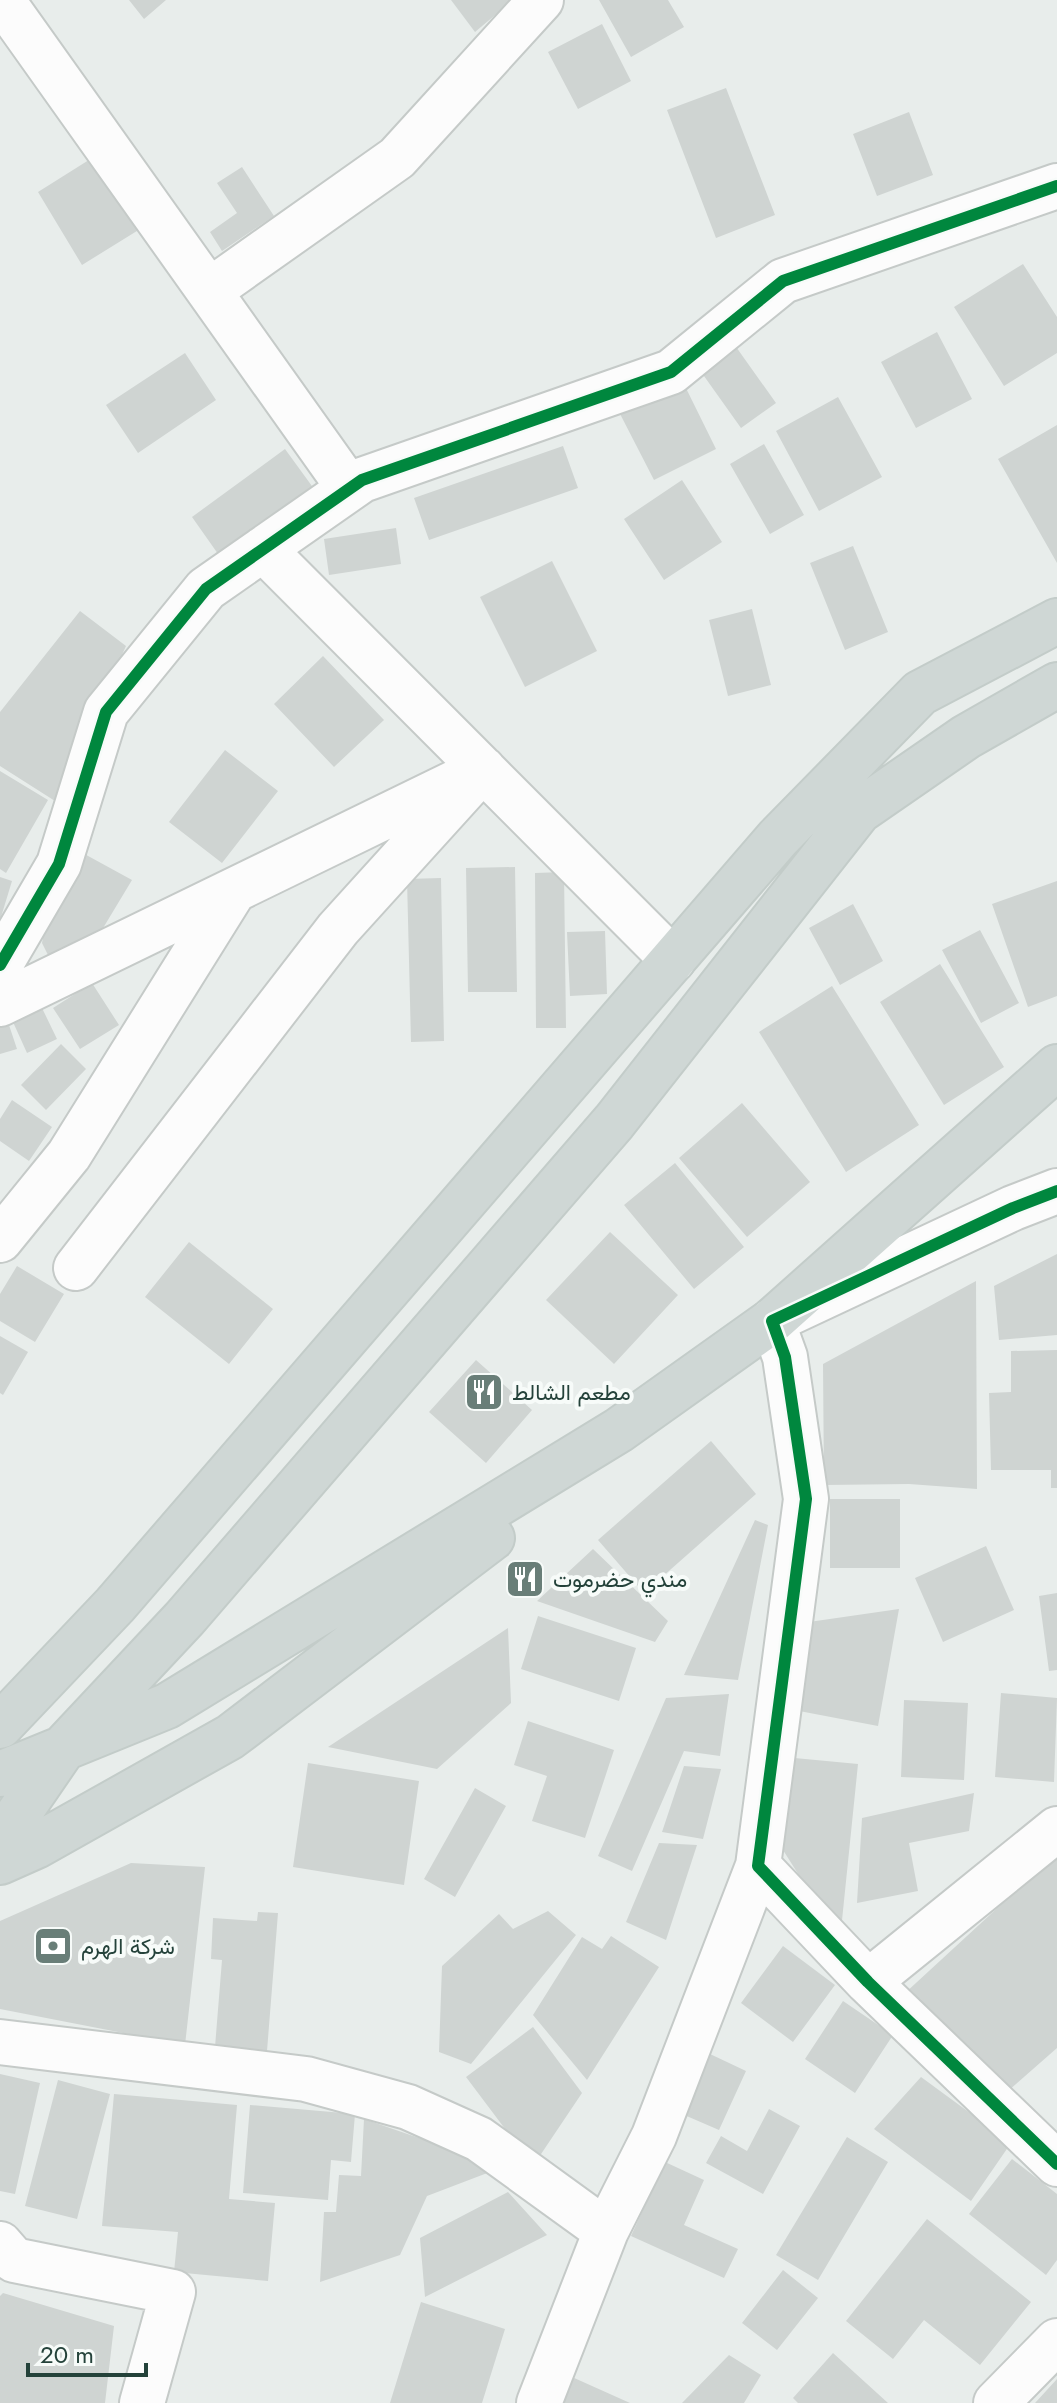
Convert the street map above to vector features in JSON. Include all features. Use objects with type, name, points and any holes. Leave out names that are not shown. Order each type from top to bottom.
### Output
[{"type":"main road","points":[[0,1726],[115,1605],[778,838],[920,693],[1057,621]]},
{"type":"main road","points":[[0,1834],[15,1819],[65,1746],[185,1618],[614,1122],[859,811],[966,737],[1057,685]]},
{"type":"main road","points":[[0,1774],[167,1706],[619,1430],[772,1321],[1057,1067]]},
{"type":"main road","points":[[0,1862],[36,1846],[230,1737],[541,1501],[619,1430]]},
{"type":"street","points":[[2,0],[349,488]]},
{"type":"street","points":[[209,291],[397,158],[541,0]]},
{"type":"street","points":[[0,965],[59,864],[106,712],[206,589],[362,480],[671,372],[783,281],[1057,186]]},
{"type":"street","points":[[263,549],[673,960]]},
{"type":"street","points":[[0,1004],[483,769]]},
{"type":"street","points":[[76,1268],[338,929],[483,769]]},
{"type":"street","points":[[0,1240],[69,1155],[233,892]]},
{"type":"street","points":[[539,2403],[606,2231],[654,2136],[758,1866],[806,1499],[785,1357],[772,1321],[1013,1208],[1057,1191]]},
{"type":"street","points":[[868,1982],[1057,1829]]},
{"type":"street","points":[[758,1866],[868,1982],[1057,2164]]},
{"type":"street","points":[[0,2042],[306,2079],[408,2107],[479,2139],[606,2231]]},
{"type":"street","points":[[0,2244],[14,2260],[173,2292],[142,2403]]},
{"type":"street","points":[[996,2403],[1055,2346]]},
{"type":"building","points":[[129,0],[166,0],[144,19]]},
{"type":"building","points":[[451,0],[513,0],[475,32]]},
{"type":"building","points":[[599,0],[668,0],[684,27],[631,57]]},
{"type":"building","points":[[602,24],[631,81],[578,109],[548,52]]},
{"type":"building","points":[[726,88],[775,215],[716,238],[667,110]]},
{"type":"building","points":[[909,112],[933,175],[877,196],[853,134]]},
{"type":"building","points":[[100,153],[145,226],[82,265],[38,192]]},
{"type":"building","points":[[242,167],[274,216],[222,251],[210,232],[237,213],[217,183]]},
{"type":"building","points":[[1023,264],[1057,317],[1057,353],[1004,386],[954,307]]},
{"type":"building","points":[[937,332],[972,399],[916,428],[881,362]]},
{"type":"building","points":[[734,344],[776,403],[741,428],[699,369]]},
{"type":"building","points":[[185,353],[216,400],[138,453],[106,405]]},
{"type":"building","points":[[680,376],[716,449],[654,480],[617,408]]},
{"type":"building","points":[[838,397],[882,477],[819,511],[776,431]]},
{"type":"building","points":[[1057,425],[1057,563],[998,459]]},
{"type":"building","points":[[764,444],[804,515],[770,534],[730,464]]},
{"type":"building","points":[[563,446],[578,488],[429,540],[414,498]]},
{"type":"building","points":[[285,449],[317,493],[223,561],[192,517]]},
{"type":"building","points":[[682,480],[722,542],[664,580],[624,519]]},
{"type":"building","points":[[396,528],[401,564],[329,575],[324,539]]},
{"type":"building","points":[[853,546],[888,632],[845,650],[810,563]]},
{"type":"building","points":[[552,561],[597,651],[525,687],[480,597]]},
{"type":"building","points":[[752,609],[771,685],[728,696],[709,620]]},
{"type":"building","points":[[80,611],[126,646],[55,801],[0,766],[0,712]]},
{"type":"building","points":[[323,656],[384,720],[334,767],[274,704]]},
{"type":"building","points":[[225,750],[278,791],[222,863],[169,822]]},
{"type":"building","points":[[0,771],[48,800],[6,873],[0,869]]},
{"type":"building","points":[[79,851],[132,880],[85,958],[50,959],[42,943],[47,917]]},
{"type":"building","points":[[515,867],[517,992],[468,992],[466,868]]},
{"type":"building","points":[[564,872],[566,1028],[536,1028],[535,873]]},
{"type":"building","points":[[0,877],[12,881],[1,917],[0,917]]},
{"type":"building","points":[[441,878],[444,1041],[411,1042],[407,879]]},
{"type":"building","points":[[1057,881],[1057,996],[1028,1007],[992,904]]},
{"type":"building","points":[[853,904],[883,961],[840,985],[809,928]]},
{"type":"building","points":[[980,930],[1019,1003],[981,1023],[942,950]]},
{"type":"building","points":[[605,931],[607,994],[570,996],[567,932]]},
{"type":"building","points":[[940,964],[1004,1067],[944,1105],[880,1002]]},
{"type":"building","points":[[92,983],[119,1025],[80,1049],[53,1008]]},
{"type":"building","points":[[832,986],[919,1125],[846,1172],[759,1032]]},
{"type":"building","points":[[42,1008],[57,1039],[27,1053],[13,1022]]},
{"type":"building","points":[[8,1022],[17,1049],[0,1054],[0,1025]]},
{"type":"building","points":[[61,1044],[86,1069],[46,1110],[21,1085]]},
{"type":"building","points":[[12,1100],[52,1127],[29,1161],[0,1141],[0,1119]]},
{"type":"building","points":[[742,1103],[810,1182],[747,1237],[679,1158]]},
{"type":"building","points":[[675,1163],[744,1247],[694,1289],[624,1205]]},
{"type":"building","points":[[610,1232],[678,1295],[614,1364],[546,1300]]},
{"type":"building","points":[[189,1242],[273,1309],[229,1364],[145,1297]]},
{"type":"building","points":[[1057,1254],[1057,1335],[999,1340],[994,1286]]},
{"type":"building","points":[[17,1266],[64,1294],[35,1342],[0,1321],[0,1294]]},
{"type":"building","points":[[976,1281],[977,1489],[909,1484],[824,1485],[823,1364]]},
{"type":"building","points":[[0,1336],[28,1352],[3,1395],[0,1393]]},
{"type":"building","points":[[1057,1350],[1057,1488],[1051,1488],[1051,1470],[991,1470],[989,1393],[1011,1392],[1011,1351]]},
{"type":"building","points":[[476,1360],[532,1410],[486,1463],[429,1412]]},
{"type":"building","points":[[711,1441],[756,1494],[644,1593],[598,1540]]},
{"type":"building","points":[[830,1499],[900,1499],[900,1568],[830,1568]]},
{"type":"building","points":[[755,1520],[768,1525],[738,1680],[684,1675]]},
{"type":"building","points":[[986,1546],[1014,1610],[943,1642],[915,1578]]},
{"type":"building","points":[[593,1549],[668,1621],[655,1642],[537,1601]]},
{"type":"building","points":[[1057,1593],[1057,1670],[1049,1671],[1039,1596]]},
{"type":"building","points":[[899,1609],[878,1726],[794,1710],[809,1622]]},
{"type":"building","points":[[538,1616],[636,1648],[619,1701],[521,1669]]},
{"type":"building","points":[[508,1628],[511,1703],[437,1769],[328,1747]]},
{"type":"building","points":[[1001,1693],[1057,1698],[1054,1782],[995,1777]]},
{"type":"building","points":[[729,1694],[720,1756],[684,1751],[632,1871],[598,1856],[666,1698]]},
{"type":"building","points":[[904,1700],[968,1703],[964,1780],[901,1777]]},
{"type":"building","points":[[528,1721],[614,1750],[585,1838],[532,1821],[547,1776],[514,1765]]},
{"type":"building","points":[[784,1757],[858,1764],[840,1940],[776,1839]]},
{"type":"building","points":[[308,1763],[419,1781],[404,1885],[293,1867]]},
{"type":"building","points":[[684,1766],[721,1769],[703,1839],[662,1832]]},
{"type":"building","points":[[475,1788],[506,1806],[455,1897],[424,1879]]},
{"type":"building","points":[[974,1793],[969,1831],[909,1843],[918,1891],[857,1903],[862,1818]]},
{"type":"building","points":[[659,1843],[697,1845],[666,1940],[626,1922]]},
{"type":"building","points":[[1057,1853],[1057,2048],[1008,2091],[904,1994]]},
{"type":"building","points":[[131,1863],[205,1867],[185,2045],[0,2009],[0,1921]]},
{"type":"building","points":[[548,1911],[576,1935],[471,2064],[439,2052],[442,1966],[499,1914],[513,1929]]},
{"type":"building","points":[[258,1912],[278,1913],[267,2051],[215,2047],[222,1960],[211,1959],[213,1918],[257,1921]]},
{"type":"building","points":[[611,1936],[659,1967],[587,2080],[533,2015],[582,1937],[602,1949]]},
{"type":"building","points":[[783,1946],[835,1985],[793,2042],[741,2003]]},
{"type":"building","points":[[843,2001],[893,2035],[855,2093],[805,2059]]},
{"type":"building","points":[[533,2027],[582,2093],[533,2166],[466,2077]]},
{"type":"building","points":[[710,2054],[746,2071],[719,2130],[682,2114]]},
{"type":"building","points":[[0,2074],[40,2083],[15,2194],[0,2191]]},
{"type":"building","points":[[921,2077],[1011,2143],[971,2201],[874,2129]]},
{"type":"building","points":[[58,2080],[110,2094],[77,2219],[25,2206]]},
{"type":"building","points":[[114,2094],[237,2105],[229,2199],[275,2203],[268,2281],[174,2272],[178,2232],[102,2226]]},
{"type":"building","points":[[250,2105],[355,2114],[351,2162],[331,2160],[328,2200],[243,2193]]},
{"type":"building","points":[[769,2109],[800,2126],[763,2194],[706,2163],[721,2136],[747,2151]]},
{"type":"building","points":[[364,2119],[503,2167],[427,2196],[400,2255],[320,2282],[324,2212],[336,2212],[339,2175],[361,2176]]},
{"type":"building","points":[[847,2137],[888,2162],[818,2280],[776,2255]]},
{"type":"building","points":[[1012,2159],[1057,2194],[1057,2260],[1046,2275],[969,2214]]},
{"type":"building","points":[[665,2162],[704,2180],[684,2225],[738,2249],[724,2278],[631,2236]]},
{"type":"building","points":[[508,2192],[547,2235],[425,2297],[420,2238]]},
{"type":"building","points":[[927,2219],[1031,2302],[980,2365],[924,2320],[893,2359],[846,2321]]},
{"type":"building","points":[[783,2270],[818,2298],[777,2350],[742,2323]]},
{"type":"building","points":[[3,2293],[114,2326],[105,2403],[0,2403],[0,2296]]},
{"type":"building","points":[[421,2302],[505,2329],[482,2403],[390,2403]]},
{"type":"building","points":[[833,2353],[888,2403],[798,2403],[793,2398]]},
{"type":"building","points":[[729,2355],[761,2375],[744,2403],[682,2403]]},
{"type":"building","points":[[572,2377],[630,2403],[560,2403]]},
{"type":"building","points":[[1057,2379],[1057,2403],[1035,2403]]},
{"type":"cycle path","points":[[0,965],[59,864],[106,712],[206,589],[362,480],[671,372],[783,281],[1057,186]]},
{"type":"cycle path","points":[[1057,1191],[1013,1208],[772,1321],[785,1357],[806,1499],[758,1866],[868,1982],[1057,2164]]},
{"type":"place","name":"مطعم الشالط","points":[[484,1392]]},
{"type":"place","name":"مندي حضرموت","points":[[525,1579]]},
{"type":"place","name":"شركة الهرم","points":[[53,1946]]}]
